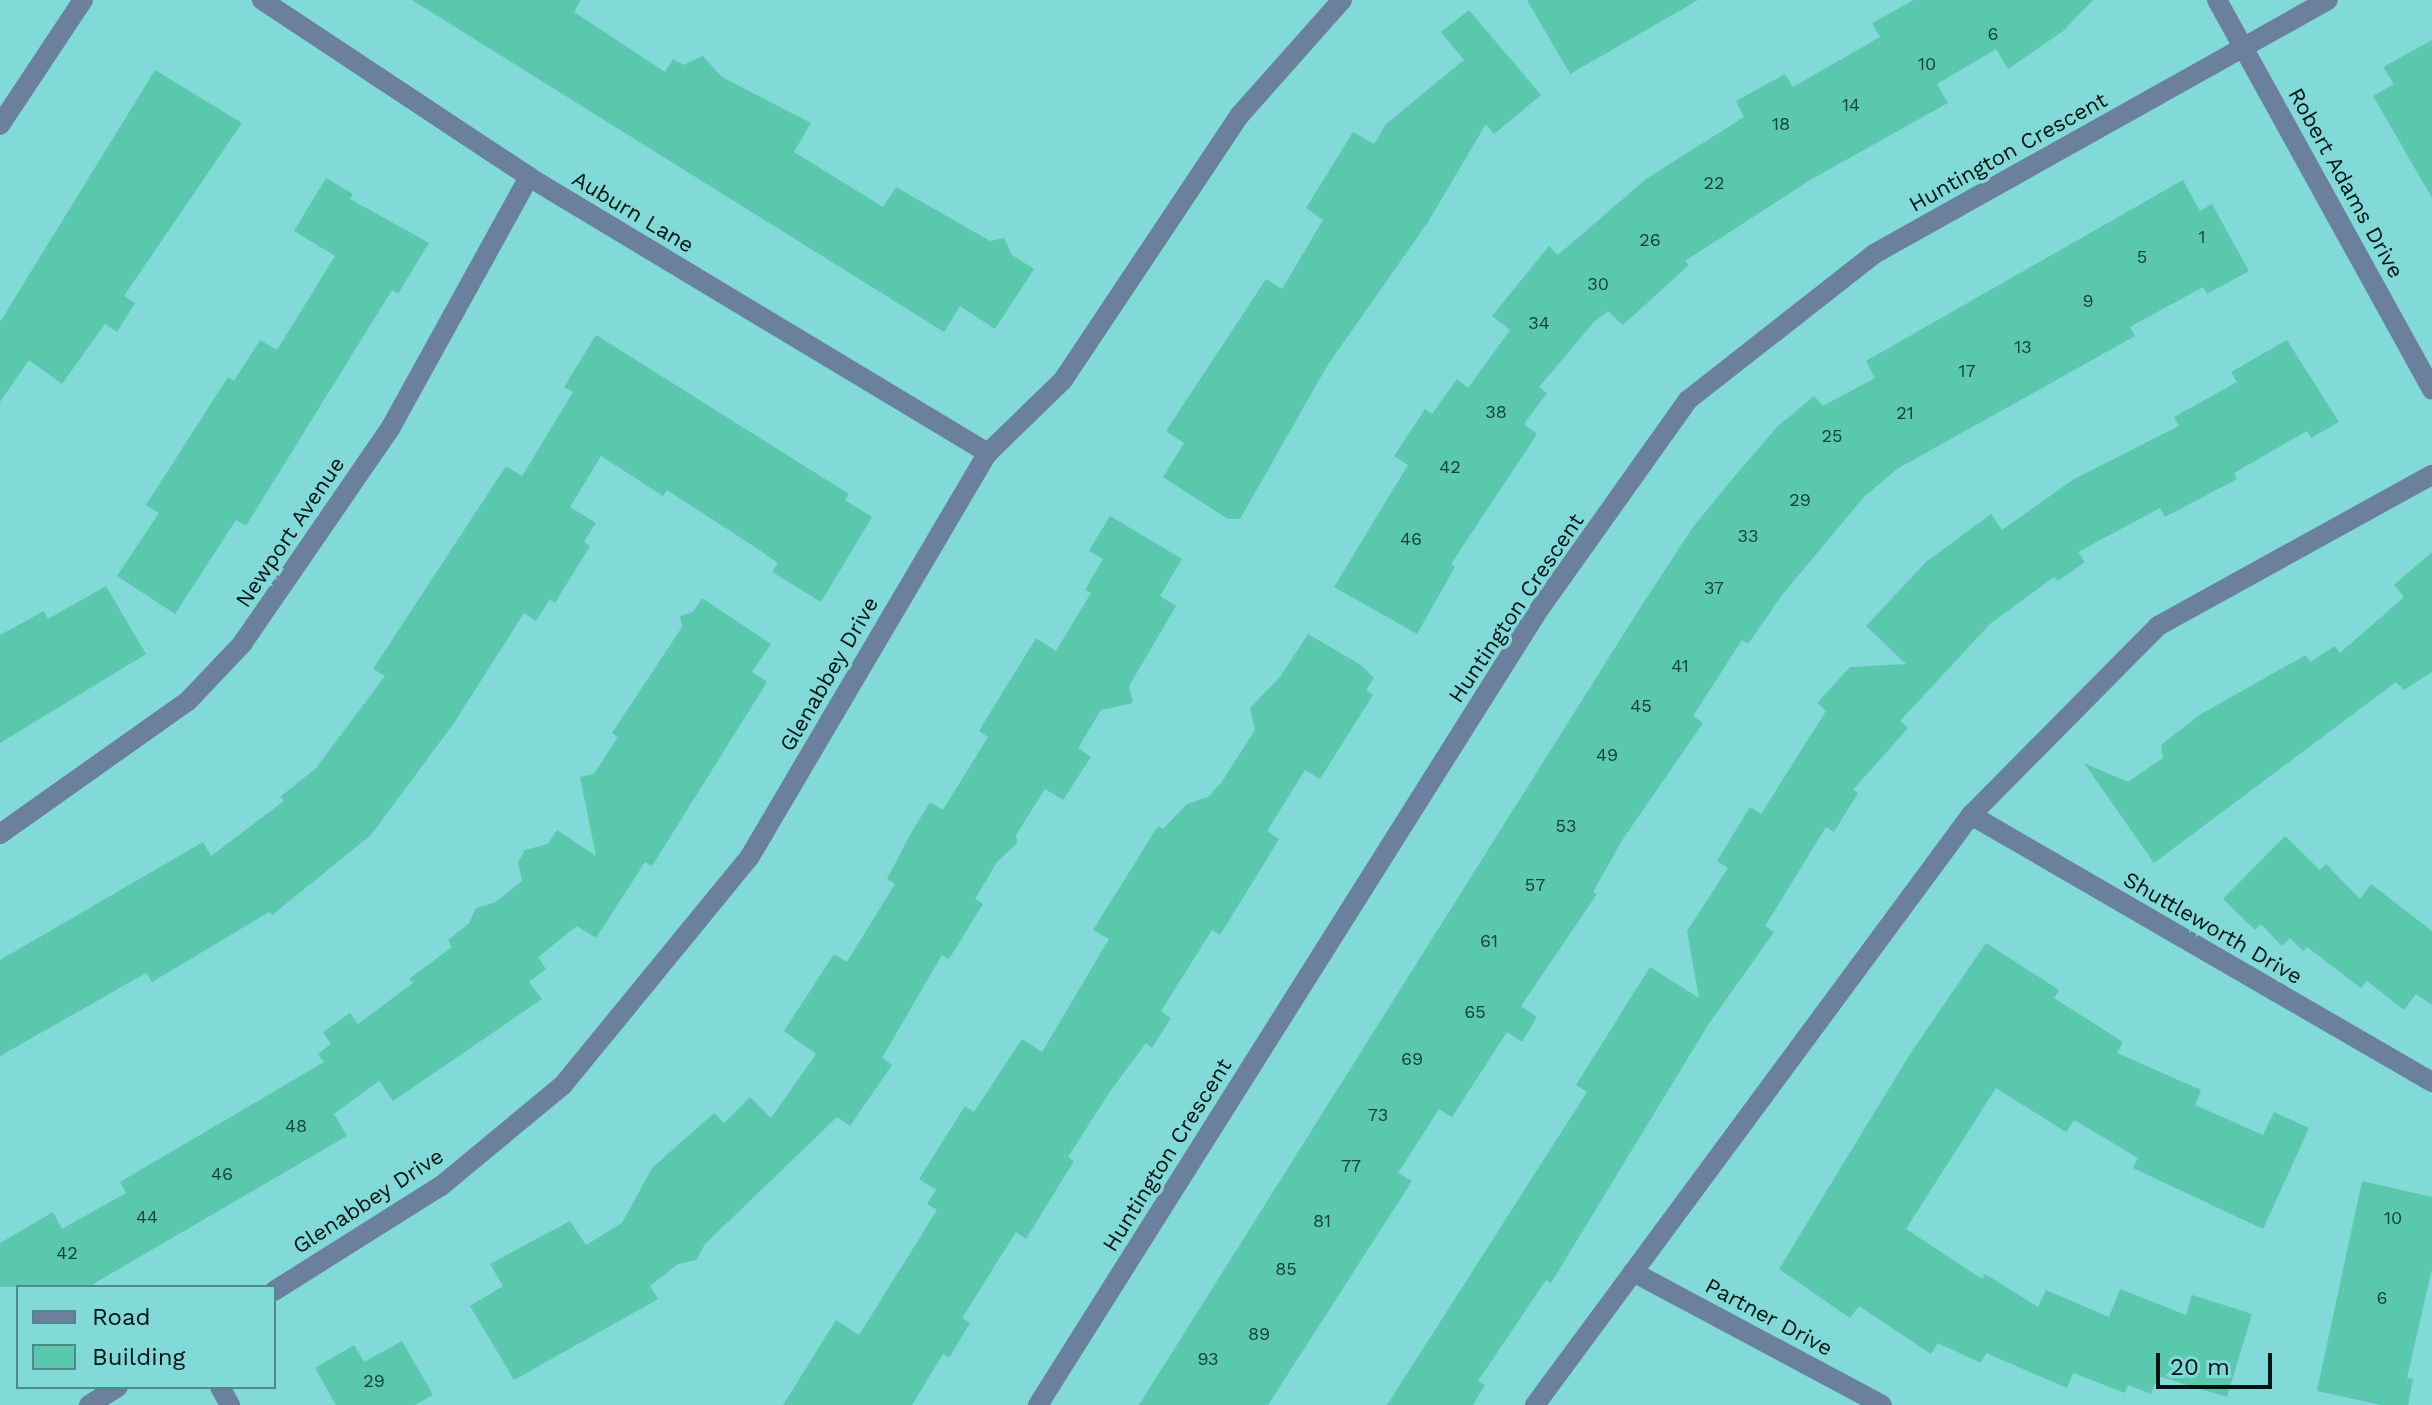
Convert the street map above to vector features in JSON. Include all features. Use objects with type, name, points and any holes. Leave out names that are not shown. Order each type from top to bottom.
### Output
[{"type":"street","points":[[0,125],[83,0]]},
{"type":"street","name":"Auburn Lane","points":[[262,0],[529,177],[988,453]]},
{"type":"street","name":"Glenabbey Drive","points":[[276,1290],[441,1186],[563,1085],[749,858],[988,453],[1063,380],[1239,116],[1342,0]]},
{"type":"street","name":"Robert Adams Drive","points":[[2217,0],[2432,390]]},
{"type":"street","name":"Huntington Crescent","points":[[1038,1405],[1538,611],[1688,400],[1874,254],[2328,0]]},
{"type":"street","name":"Newport Avenue","points":[[0,834],[188,701],[242,644],[391,427],[529,177]]},
{"type":"street","points":[[1535,1405],[1971,815],[2158,626],[2432,475]]},
{"type":"street","name":"Shuttleworth Drive","points":[[1971,815],[2432,1082]]},
{"type":"street","name":"Partner Drive","points":[[1633,1272],[1882,1405]]},
{"type":"street","points":[[89,1405],[115,1389]]},
{"type":"building","points":[[412,0],[581,0],[574,12],[665,72],[673,59],[683,65],[703,56],[722,77],[811,123],[794,152],[883,207],[896,187],[990,241],[1004,238],[1012,255],[1034,269],[995,329],[960,306],[944,332]]},
{"type":"building","points":[[1527,0],[1698,0],[1570,74]]},
{"type":"building","points":[[1914,0],[2093,0],[2063,31],[2008,69],[1996,49],[1937,84],[1948,103],[1810,180],[1685,261],[1689,265],[1623,325],[1608,311],[1594,322],[1539,387],[1547,393],[1524,424],[1537,434],[1451,564],[1455,567],[1417,634],[1334,587],[1408,465],[1394,456],[1425,409],[1432,414],[1457,379],[1468,388],[1510,330],[1492,316],[1549,246],[1558,255],[1646,179],[1744,117],[1736,101],[1785,74],[1793,87],[1880,37],[1872,23]]},
{"type":"building","points":[[1469,10],[1541,95],[1494,134],[1486,124],[1428,222],[1327,366],[1240,519],[1228,519],[1163,477],[1184,443],[1166,431],[1266,279],[1282,289],[1323,220],[1306,208],[1353,132],[1374,144],[1386,124],[1464,60],[1441,32]]},
{"type":"building","points":[[2432,40],[2432,198],[2373,96],[2394,84],[2383,67]]},
{"type":"building","points":[[155,70],[242,123],[124,296],[135,303],[117,332],[105,324],[62,384],[29,360],[0,402],[0,322]]},
{"type":"building","points":[[326,178],[353,194],[350,199],[429,243],[398,294],[392,290],[246,526],[236,520],[175,614],[117,576],[159,513],[146,505],[228,377],[234,381],[260,340],[277,350],[335,256],[294,231]]},
{"type":"building","points":[[2183,180],[2200,211],[2212,204],[2249,271],[2207,294],[2203,287],[2130,327],[2135,336],[1897,469],[1864,497],[1782,595],[1748,644],[1742,640],[1693,716],[1703,723],[1623,839],[1593,892],[1597,894],[1521,1006],[1537,1017],[1522,1042],[1507,1032],[1452,1117],[1439,1109],[1398,1173],[1412,1181],[1268,1405],[1139,1405],[1640,608],[1693,527],[1739,471],[1776,428],[1814,396],[1823,406],[1875,378],[1866,361]]},
{"type":"building","points":[[596,335],[849,494],[845,500],[872,517],[821,602],[772,572],[778,563],[761,551],[667,490],[663,496],[601,456],[570,507],[596,523],[584,542],[590,546],[555,603],[550,599],[536,621],[524,613],[454,723],[371,835],[272,915],[269,912],[152,982],[146,973],[0,1056],[0,960],[203,842],[211,856],[284,801],[280,797],[316,768],[385,676],[373,669],[506,466],[522,476],[573,392],[564,387]]},
{"type":"building","points":[[2287,340],[2339,422],[2311,438],[2307,431],[2234,473],[2237,479],[2165,517],[2160,508],[2078,552],[2085,562],[2058,581],[2054,577],[1990,624],[1900,721],[1908,728],[1853,790],[1858,793],[1834,832],[1826,827],[1765,926],[1774,932],[1708,1025],[1551,1283],[1546,1280],[1478,1381],[1485,1385],[1473,1405],[1387,1405],[1587,1092],[1576,1085],[1650,967],[1699,998],[1687,931],[1728,868],[1717,861],[1750,807],[1761,814],[1826,711],[1817,703],[1850,667],[1906,664],[1866,626],[1926,562],[1991,514],[2002,530],[2074,479],[2179,426],[2174,417],[2237,382],[2231,372]]},
{"type":"building","points":[[1110,516],[1182,559],[1160,596],[1176,606],[1129,686],[1133,703],[1101,710],[1078,748],[1091,757],[1063,800],[1045,789],[1016,835],[1017,843],[997,862],[975,899],[983,904],[949,959],[942,955],[882,1058],[892,1065],[850,1126],[837,1117],[705,1244],[696,1260],[678,1264],[650,1286],[658,1299],[514,1380],[470,1306],[503,1286],[490,1264],[570,1221],[586,1245],[622,1223],[652,1168],[714,1113],[724,1123],[750,1097],[771,1118],[816,1054],[784,1031],[834,954],[847,962],[895,884],[887,879],[911,833],[930,802],[943,810],[988,737],[979,731],[1036,638],[1056,651],[1091,593],[1085,590],[1103,559],[1089,551]]},
{"type":"building","points":[[2432,552],[2432,672],[2404,690],[2396,682],[2154,863],[2084,763],[2128,782],[2163,758],[2161,745],[2201,714],[2306,655],[2310,662],[2335,646],[2340,653],[2404,597],[2394,585]]},
{"type":"building","points":[[106,586],[146,654],[0,743],[0,635],[44,611],[48,619]]},
{"type":"building","points":[[702,598],[771,644],[752,672],[767,682],[652,866],[645,862],[596,938],[577,926],[538,957],[546,969],[529,982],[542,999],[393,1101],[379,1081],[334,1114],[347,1136],[91,1285],[0,1287],[0,1243],[53,1212],[62,1229],[126,1193],[120,1182],[324,1062],[318,1054],[331,1044],[323,1032],[350,1013],[358,1024],[413,983],[409,979],[452,947],[448,940],[469,923],[476,908],[496,902],[522,881],[518,862],[525,850],[548,844],[557,830],[596,856],[580,777],[594,774],[618,737],[612,733],[682,627],[680,616],[693,612]]},
{"type":"building","points":[[1308,634],[1361,665],[1374,678],[1366,690],[1373,695],[1320,779],[1305,770],[1267,831],[1279,839],[1220,935],[1212,930],[1161,1011],[1171,1018],[1152,1048],[1146,1043],[1111,1090],[1068,1157],[1074,1161],[1026,1239],[1016,1232],[962,1318],[970,1323],[949,1358],[943,1354],[912,1405],[783,1405],[836,1320],[859,1335],[937,1210],[927,1204],[936,1190],[919,1179],[965,1106],[974,1112],[1022,1039],[1042,1052],[1109,939],[1093,930],[1158,826],[1163,829],[1187,804],[1208,797],[1221,783],[1255,730],[1250,708],[1280,677]]},
{"type":"building","points":[[2285,836],[2320,870],[2326,864],[2360,899],[2371,884],[2432,931],[2432,1005],[2416,994],[2404,1010],[2367,981],[2361,988],[2307,947],[2303,951],[2290,938],[2282,946],[2261,924],[2255,930],[2223,899]]},
{"type":"building","points":[[1986,943],[2059,990],[2054,998],[2123,1042],[2117,1053],[2201,1090],[2195,1105],[2263,1135],[2274,1112],[2309,1128],[2263,1229],[2133,1168],[2138,1158],[2074,1120],[2066,1132],[1996,1088],[1906,1229],[1982,1279],[1985,1274],[2038,1307],[2046,1290],[2109,1317],[2120,1289],[2186,1315],[2192,1295],[2252,1314],[2227,1397],[2158,1376],[2151,1394],[2128,1385],[2125,1393],[2073,1373],[2067,1388],[1986,1353],[1981,1363],[1938,1343],[1931,1354],[1859,1306],[1850,1318],[1779,1269],[1910,1054]]},
{"type":"building","points":[[2362,1181],[2432,1197],[2432,1269],[2407,1378],[2413,1379],[2408,1405],[2381,1405],[2317,1391]]},
{"type":"building","points":[[402,1341],[433,1395],[415,1405],[336,1405],[315,1368],[354,1345],[364,1362]]}]
